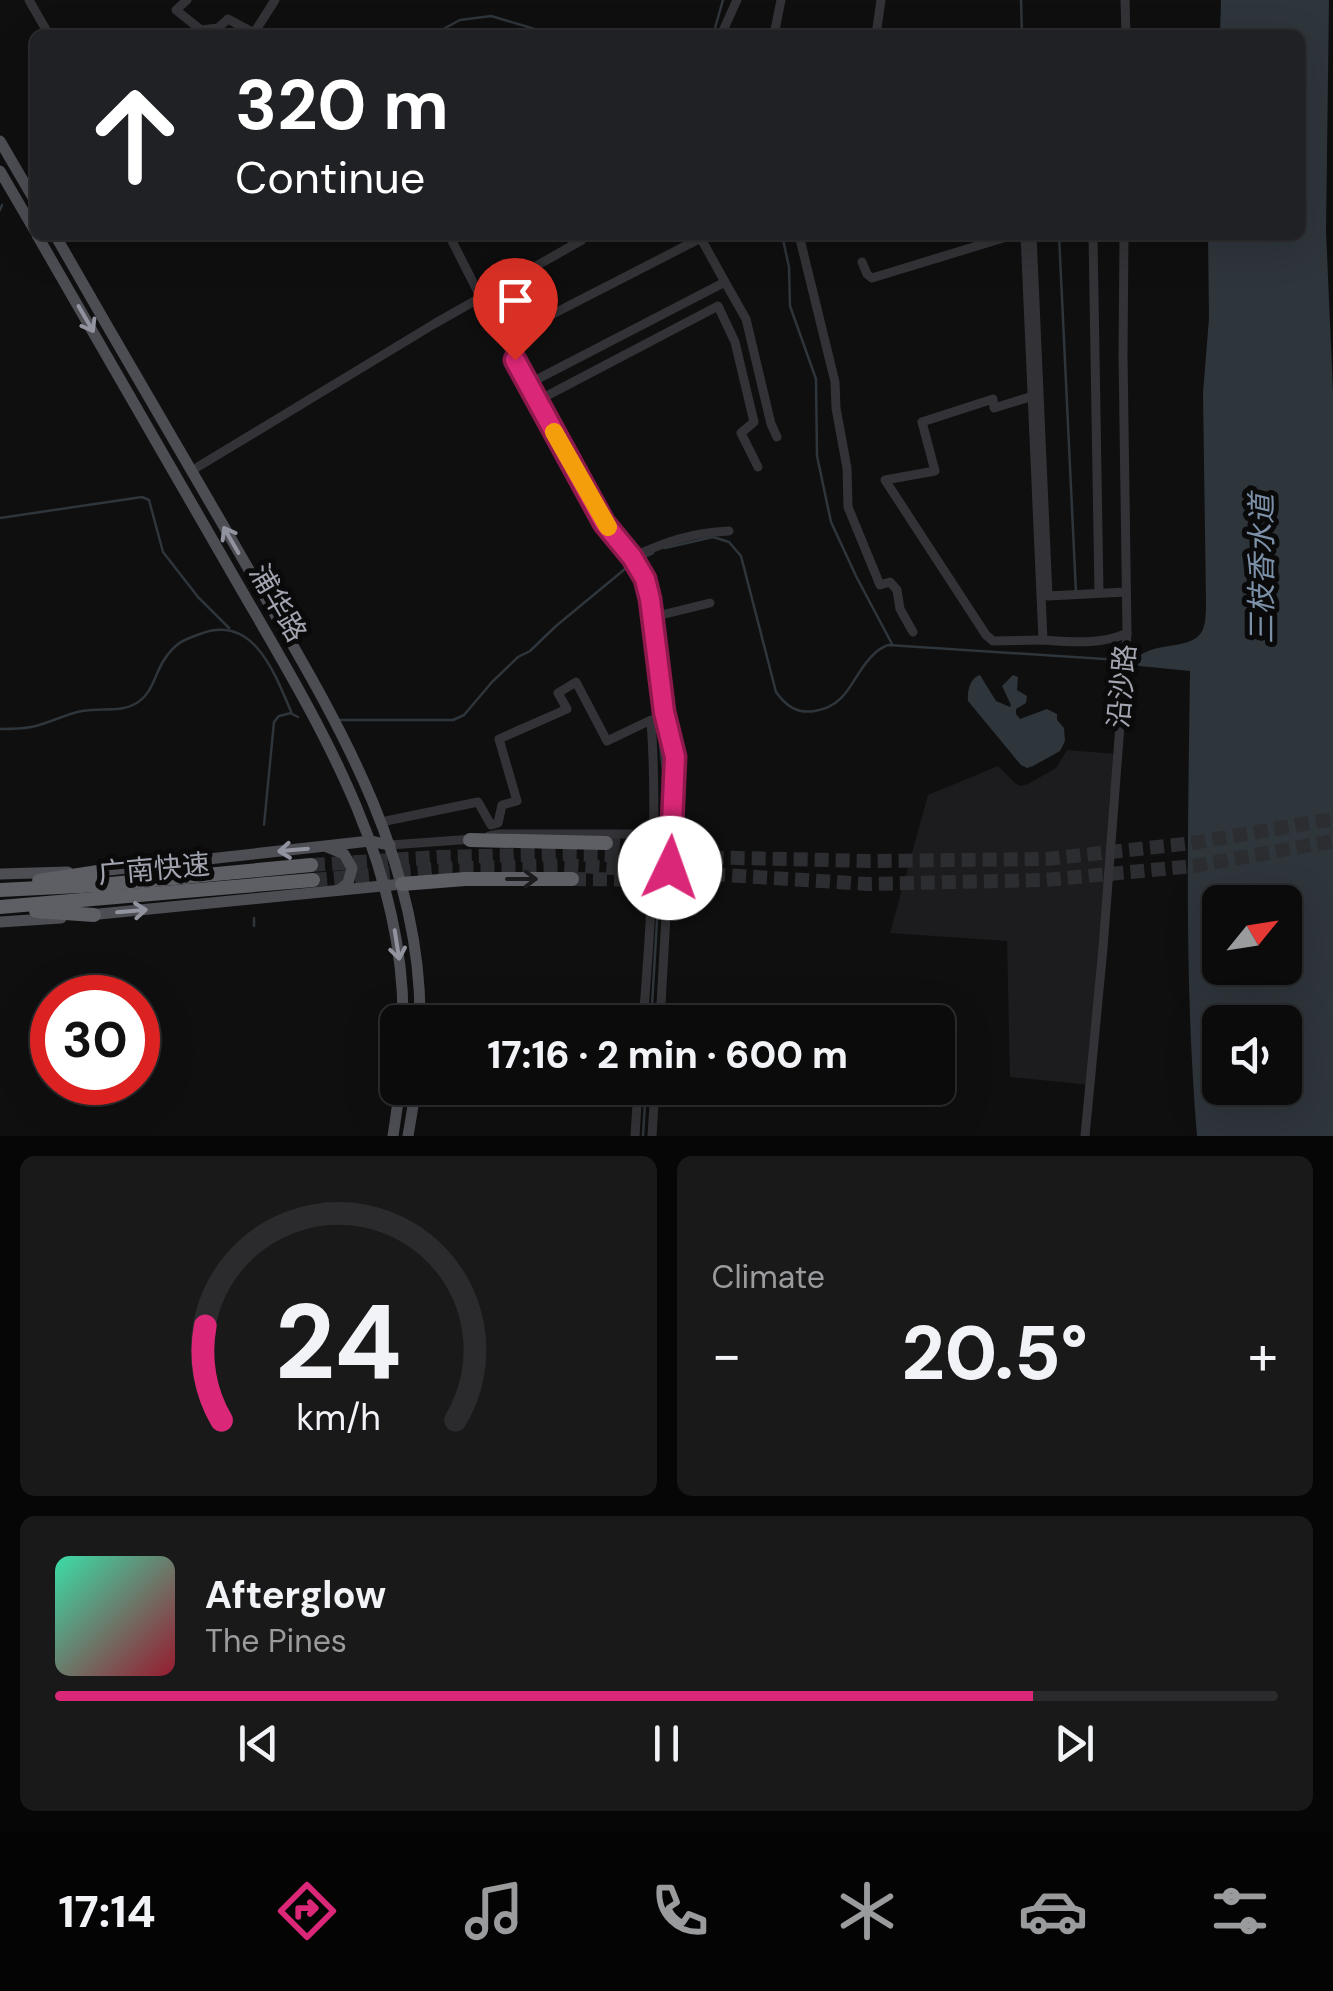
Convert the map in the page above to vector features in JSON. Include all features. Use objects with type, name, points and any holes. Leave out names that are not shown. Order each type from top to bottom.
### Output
[{"type":"highway","points":[[470,840],[606,843]]},
{"type":"highway","points":[[0,890],[98,872]]},
{"type":"highway","name":"广南快速","points":[[0,890],[312,873],[0,907]]},
{"type":"highway","points":[[402,884],[465,879],[572,880]]},
{"type":"highway","points":[[0,907],[94,915]]},
{"type":"main road","points":[[0,142],[30,192]]},
{"type":"main road","name":"浦华路","points":[[0,171],[30,223]]},
{"type":"main road","name":"浦华路","points":[[40,240],[338,764],[385,888],[400,960],[403,1005]]},
{"type":"main road","name":"浦华路","points":[[58,240],[334,720],[367,786],[402,884],[413,938],[419,1005]]},
{"type":"main road","points":[[0,874],[98,872],[370,841],[390,845]]},
{"type":"main road","points":[[325,847],[344,854],[352,868],[348,883],[336,892]]},
{"type":"main road","points":[[0,922],[402,884]]},
{"type":"main road","points":[[392,1136],[397,1105]]},
{"type":"main road","points":[[408,1136],[413,1105]]},
{"type":"street","points":[[29,0],[46,30]]},
{"type":"street","points":[[164,0],[201,30],[218,28],[228,19],[248,30]]},
{"type":"street","points":[[176,10],[187,0]]},
{"type":"street","points":[[256,30],[275,0]]},
{"type":"street","points":[[723,30],[737,0]]},
{"type":"street","points":[[775,30],[781,0]]},
{"type":"street","points":[[877,30],[881,0]]},
{"type":"street","points":[[1125,0],[1126,30]]},
{"type":"street","points":[[452,240],[604,523],[645,579],[664,712],[675,757],[661,1005]]},
{"type":"street","points":[[191,470],[582,240]]},
{"type":"street","points":[[504,340],[692,240]]},
{"type":"street","points":[[702,240],[748,325],[777,436]]},
{"type":"street","points":[[799,240],[835,382],[847,468],[848,507],[873,573],[880,585],[890,582],[897,590],[900,609],[913,632]]},
{"type":"street","points":[[862,262],[872,278],[997,240]]},
{"type":"street","points":[[1025,240],[1042,640]]},
{"type":"street","points":[[1032,240],[1048,596],[1126,592]]},
{"type":"street","points":[[1093,240],[1099,593]]},
{"type":"street","name":"沿沙路","points":[[1086,1136],[1127,633],[1124,240]]},
{"type":"street","points":[[528,384],[725,282]]},
{"type":"street","points":[[537,400],[718,306],[735,342],[754,422],[741,433],[758,467]]},
{"type":"street","points":[[730,332],[748,325]]},
{"type":"street","points":[[1033,396],[994,408],[993,398],[922,422],[936,471],[885,480],[992,641],[1074,642],[1114,639],[1127,633]]},
{"type":"street","points":[[632,557],[698,532],[729,531]]},
{"type":"street","points":[[653,617],[710,603]]},
{"type":"street","points":[[381,822],[478,802],[491,825],[498,824],[502,805],[517,801],[499,739],[566,709],[558,693],[576,682],[607,741],[651,720],[652,866],[644,1005]]},
{"type":"street","points":[[390,845],[470,840],[498,834],[671,834]]},
{"type":"street","points":[[635,1136],[637,1105]]},
{"type":"street","points":[[652,1136],[654,1105]]},
{"type":"shaded area","points":[[1067,750],[1117,754],[1089,1085],[1010,1077],[1007,941],[890,933],[928,795],[998,766],[1020,786],[1028,784],[1056,768]]},
{"type":"water","name":"三枝香水道","points":[[1221,0],[1329,0],[1326,231],[1333,392],[1333,1136],[1197,1136],[1189,962],[1190,671],[1139,666],[1135,661],[1152,650],[1193,640],[1205,623],[1203,393],[1209,318],[1208,240],[1305,240],[1305,30],[1220,30]]},
{"type":"water","points":[[980,675],[996,701],[1010,707],[1002,686],[1013,675],[1018,677],[1017,690],[1027,696],[1026,703],[1016,709],[1020,719],[1047,709],[1057,714],[1064,728],[1065,741],[1060,751],[1033,766],[1021,765],[968,701],[970,685]]},
{"type":"waterway","points":[[714,30],[723,0]]},
{"type":"waterway","points":[[1021,0],[1022,30]]},
{"type":"waterway","points":[[441,30],[460,20],[491,16],[538,30]]},
{"type":"waterway","points":[[0,210],[2,205]]},
{"type":"waterway","points":[[783,240],[789,267],[790,306],[816,379],[817,456],[831,522],[892,644]]},
{"type":"waterway","points":[[1059,240],[1076,593]]},
{"type":"waterway","points":[[0,518],[142,497],[149,500],[163,552],[198,597],[229,628]]},
{"type":"waterway","points":[[665,548],[713,537],[729,542],[741,556],[776,692],[797,710],[815,711],[836,702],[867,661],[888,645],[1120,660]]},
{"type":"waterway","points":[[638,560],[653,553]]},
{"type":"waterway","points":[[340,720],[453,720],[464,715],[518,657],[631,564]]},
{"type":"waterway","points":[[643,587],[663,771],[662,828]]},
{"type":"waterway","points":[[0,729],[31,727],[82,711],[135,704],[146,695],[176,646],[194,636],[219,630],[235,632],[260,651],[292,714],[298,717]]},
{"type":"waterway","points":[[264,825],[274,722],[291,713]]},
{"type":"waterway","points":[[652,1005],[662,836]]},
{"type":"waterway","points":[[254,918],[254,926]]},
{"type":"waterway","points":[[643,1136],[645,1105]]},
{"type":"tunnel","points":[[311,865],[564,854],[869,861],[1046,859],[1193,843],[1333,819]]},
{"type":"tunnel","points":[[313,880],[438,869],[564,865],[868,884],[1045,880],[1194,866],[1333,841]]},
{"type":"tunnel","points":[[606,843],[693,849]]},
{"type":"tunnel","points":[[572,879],[681,880]]},
{"type":"slow traffic","points":[[554,432],[608,527]]},
{"type":"route","points":[[515,360],[604,523],[645,579],[664,712],[675,757],[670,868]]}]
